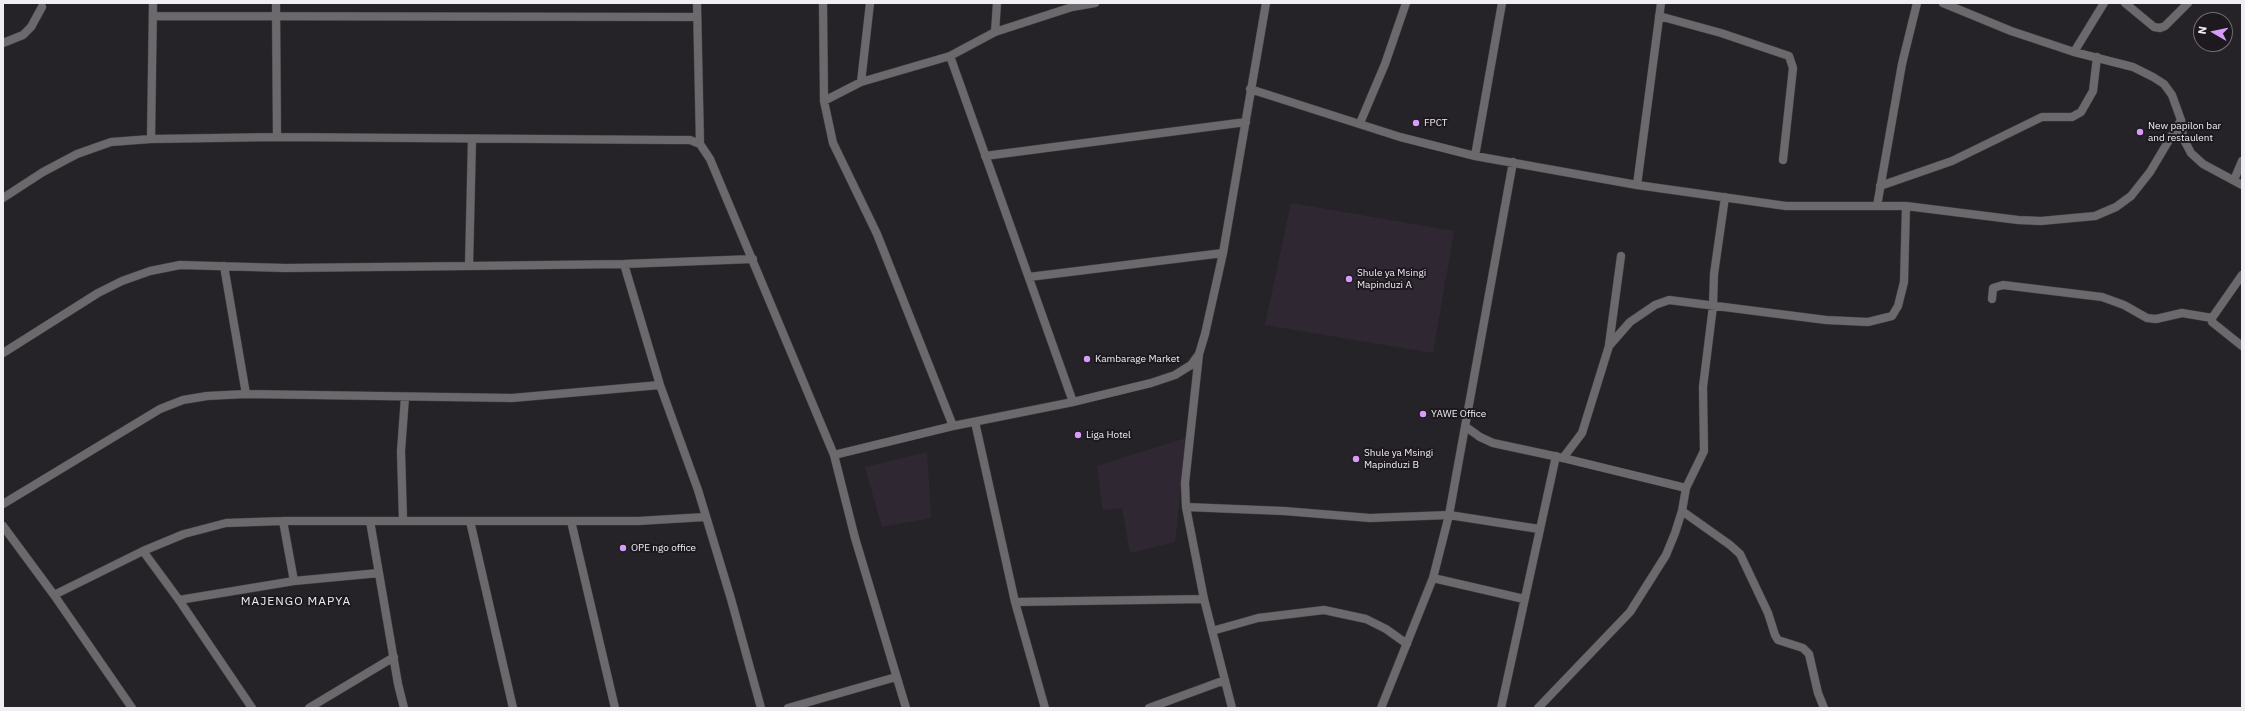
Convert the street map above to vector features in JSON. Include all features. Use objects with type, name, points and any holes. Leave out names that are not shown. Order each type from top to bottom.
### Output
[{"type":"street","points":[[152,139],[153,3]]},
{"type":"street","points":[[276,3],[277,137]]},
{"type":"street","points":[[697,3],[700,144],[710,159],[753,258],[834,455],[855,538],[906,708]]},
{"type":"street","points":[[823,3],[824,101],[833,143],[877,234],[953,426]]},
{"type":"street","points":[[861,82],[870,3]]},
{"type":"street","points":[[995,32],[997,3]]},
{"type":"street","points":[[824,101],[861,82],[950,56],[995,32],[1072,5],[1095,3]]},
{"type":"street","points":[[1232,708],[1204,599],[1186,507],[1185,483],[1199,354],[1223,253],[1266,3]]},
{"type":"street","points":[[1360,123],[1385,64],[1406,3]]},
{"type":"street","points":[[1475,156],[1502,3]]},
{"type":"street","points":[[1637,185],[1661,3]]},
{"type":"street","points":[[1877,206],[1902,64],[1917,3]]},
{"type":"street","points":[[1943,3],[2011,31],[2074,52],[2132,67],[2164,84],[2172,95],[2181,120],[2183,138],[2191,153],[2203,164],[2234,180],[2242,186]]},
{"type":"street","points":[[2074,52],[2104,3]]},
{"type":"street","points":[[2125,3],[2154,27],[2160,28],[2165,26],[2188,3]]},
{"type":"street","points":[[3,43],[23,35],[31,28],[42,7]]},
{"type":"street","points":[[153,16],[276,15],[697,17]]},
{"type":"street","points":[[1659,16],[1721,33],[1789,56],[1793,68],[1783,160]]},
{"type":"street","points":[[950,56],[1073,402]]},
{"type":"street","points":[[1880,186],[1952,161],[2042,117],[2072,117],[2081,112],[2093,91],[2096,79],[2097,57]]},
{"type":"street","points":[[1250,89],[1310,110],[1360,123],[1400,137],[1475,156],[1637,185],[1786,206],[1906,206],[2018,220],[2042,221],[2095,216],[2116,207],[2131,196],[2150,172],[2181,120]]},
{"type":"street","points":[[985,156],[1246,122]]},
{"type":"street","points":[[3,198],[77,154],[110,142],[152,139],[277,137],[690,140],[700,144]]},
{"type":"street","points":[[469,266],[472,139]]},
{"type":"street","points":[[2234,180],[2242,161]]},
{"type":"street","points":[[1381,708],[1433,578],[1449,515],[1513,162]]},
{"type":"street","points":[[1538,708],[1630,612],[1666,555],[1682,511],[1686,488],[1704,452],[1703,387],[1713,306],[1714,274],[1725,197]]},
{"type":"street","points":[[1609,346],[1630,322],[1655,305],[1669,300],[1826,320],[1861,322],[1884,320],[1892,316],[1898,306],[1904,282],[1906,206]]},
{"type":"street","points":[[1029,277],[1223,253]]},
{"type":"street","points":[[1501,708],[1540,529],[1559,457],[1582,433],[1609,346],[1620,256]]},
{"type":"street","points":[[3,353],[98,293],[122,281],[150,271],[180,265],[469,266],[624,264],[753,258]]},
{"type":"street","points":[[624,264],[660,385],[698,490],[731,599],[761,708]]},
{"type":"street","points":[[224,266],[246,394]]},
{"type":"street","points":[[2212,318],[2242,275]]},
{"type":"street","points":[[1992,299],[1993,288],[2003,285],[2102,297],[2124,305],[2147,318],[2156,319],[2182,313],[2212,318]]},
{"type":"street","points":[[2212,318],[2212,322],[2242,346]]},
{"type":"street","points":[[834,455],[953,426],[1073,402],[1151,383],[1175,374],[1191,365],[1199,354]]},
{"type":"street","points":[[3,504],[160,409],[183,400],[207,396],[246,394],[405,398],[512,398],[660,385]]},
{"type":"street","points":[[403,521],[401,451],[405,398]]},
{"type":"street","points":[[975,422],[1015,602],[1045,708]]},
{"type":"street","points":[[1466,427],[1480,437],[1493,443],[1559,457],[1686,488]]},
{"type":"street","points":[[1186,507],[1284,511],[1370,518],[1449,515],[1540,529]]},
{"type":"street","points":[[1682,511],[1730,545],[1740,554],[1778,640],[1803,648],[1809,654],[1818,693],[1824,708]]},
{"type":"street","points":[[54,595],[143,551],[184,534],[226,523],[284,521],[571,522],[706,517]]},
{"type":"street","points":[[284,521],[294,581]]},
{"type":"street","points":[[370,521],[404,708]]},
{"type":"street","points":[[470,521],[514,708]]},
{"type":"street","points":[[571,522],[615,708]]},
{"type":"street","points":[[3,526],[54,595],[132,708]]},
{"type":"street","points":[[143,551],[179,600],[252,708]]},
{"type":"street","points":[[179,600],[294,581],[379,573]]},
{"type":"street","points":[[1433,578],[1524,599]]},
{"type":"street","points":[[1015,602],[1204,599]]},
{"type":"street","points":[[1212,631],[1258,618],[1297,612],[1324,610],[1366,619],[1386,629],[1407,644]]},
{"type":"street","points":[[309,708],[394,656]]},
{"type":"street","points":[[788,708],[896,677]]},
{"type":"street","points":[[1149,708],[1225,680]]},
{"type":"shaded area","points":[[1291,203],[1454,231],[1433,353],[1265,325]]},
{"type":"shaded area","points":[[1186,438],[1175,542],[1130,553],[1122,508],[1103,510],[1097,466]]},
{"type":"shaded area","points":[[927,452],[931,518],[882,527],[865,467]]},
{"type":"place","name":"FPCT","points":[[1416,123]]},
{"type":"place","name":"New papilon bar and restaulent","points":[[2140,132]]},
{"type":"place","name":"Shule ya Msingi Mapinduzi A","points":[[1349,279]]},
{"type":"place","name":"Kambarage Market","points":[[1087,359]]},
{"type":"place","name":"YAWE Office","points":[[1423,414]]},
{"type":"place","name":"Liga Hotel","points":[[1078,435]]},
{"type":"place","name":"Shule ya Msingi Mapinduzi B","points":[[1356,459]]},
{"type":"place","name":"OPE ngo office","points":[[623,548]]},
{"type":"district","name":"MAJENGO MAPYA","points":[[296,602]]}]
